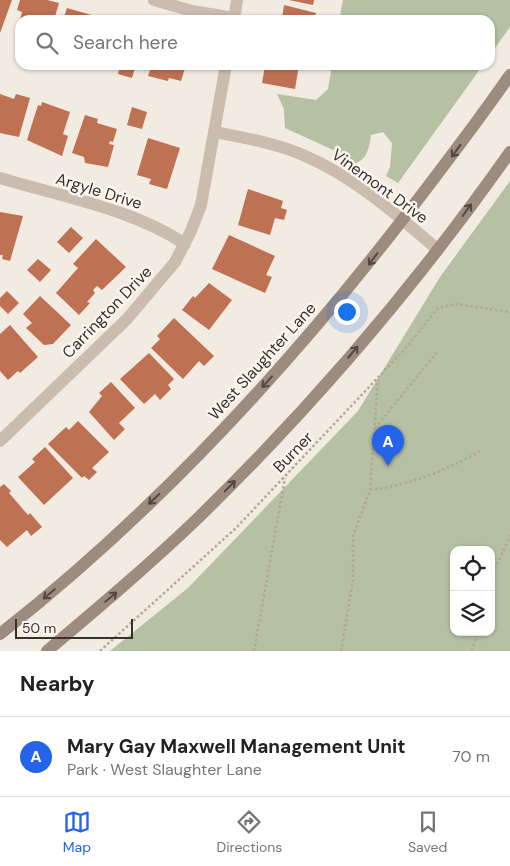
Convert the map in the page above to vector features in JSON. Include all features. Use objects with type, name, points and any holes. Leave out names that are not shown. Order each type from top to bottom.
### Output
[{"type":"main road","name":"West Slaughter Lane","points":[[0,634],[86,562],[153,500],[254,396],[369,264],[444,168],[510,74]]},
{"type":"main road","points":[[47,651],[125,586],[197,519],[283,432],[377,324],[437,249],[510,152]]},
{"type":"street","points":[[154,0],[213,15]]},
{"type":"street","points":[[235,15],[237,0]]},
{"type":"street","name":"Carrington Drive","points":[[0,441],[128,319],[165,276],[185,244],[201,205],[225,70]]},
{"type":"street","name":"Vinemont Drive","points":[[215,132],[270,144],[319,162],[348,179],[403,220],[437,249]]},
{"type":"street","name":"Argyle Drive","points":[[0,178],[136,219],[185,244]]},
{"type":"path","name":"Burner","points":[[100,651],[236,528],[378,378],[442,306],[456,304],[510,312]]},
{"type":"path","points":[[374,429],[438,352]]},
{"type":"path","points":[[341,651],[353,580],[354,536],[370,490],[378,378]]},
{"type":"path","points":[[370,490],[398,487],[447,470],[480,451]]},
{"type":"path","points":[[254,651],[285,476]]},
{"type":"path","points":[[495,569],[510,535]]},
{"type":"path","points":[[472,651],[476,636]]},
{"type":"green space","points":[[343,0],[510,0],[510,27],[495,48],[495,15],[340,15]]},
{"type":"green space","points":[[331,70],[479,70],[398,183],[386,176],[390,167],[392,143],[383,132],[371,135],[365,156],[354,164],[344,155],[285,128],[284,109],[277,94],[316,100],[328,89]]},
{"type":"green space","points":[[510,181],[510,651],[110,651],[188,588],[358,411],[440,277]]},
{"type":"building","points":[[0,0],[12,0],[0,33]]},
{"type":"building","points":[[20,0],[47,0],[59,3],[55,15],[21,15],[22,12],[17,10]]},
{"type":"building","points":[[289,0],[314,0],[313,5]]},
{"type":"building","points":[[284,5],[316,13],[315,15],[282,15]]},
{"type":"building","points":[[67,8],[92,15],[65,15]]},
{"type":"building","points":[[119,70],[134,70],[132,78],[118,74]]},
{"type":"building","points":[[150,70],[184,70],[181,81],[169,78],[168,81],[148,76]]},
{"type":"building","points":[[264,70],[298,70],[295,89],[262,83]]},
{"type":"building","points":[[0,94],[14,99],[16,94],[30,98],[19,137],[0,133]]},
{"type":"building","points":[[42,102],[70,112],[63,134],[68,136],[62,156],[27,140],[38,105],[41,106]]},
{"type":"building","points":[[132,107],[147,112],[142,129],[127,125]]},
{"type":"building","points":[[85,115],[98,119],[97,123],[117,129],[113,142],[110,141],[109,144],[114,145],[108,167],[85,163],[84,157],[72,153]]},
{"type":"building","points":[[148,138],[180,148],[167,189],[149,184],[151,179],[137,175]]},
{"type":"building","points":[[248,189],[283,201],[281,208],[287,210],[284,220],[275,218],[270,235],[238,225]]},
{"type":"building","points":[[0,212],[23,216],[10,261],[2,259],[3,255],[0,255]]},
{"type":"building","points":[[71,227],[83,238],[69,253],[57,242]]},
{"type":"building","points":[[229,235],[275,256],[266,275],[272,277],[265,293],[212,269]]},
{"type":"building","points":[[96,239],[126,267],[102,290],[97,286],[93,290],[95,293],[87,302],[90,303],[79,315],[56,293],[78,268],[73,264]]},
{"type":"building","points":[[38,259],[51,270],[40,282],[27,270]]},
{"type":"building","points":[[209,283],[232,300],[209,330],[182,310],[193,296],[195,298]]},
{"type":"building","points":[[7,291],[19,303],[8,314],[0,306],[0,298]]},
{"type":"building","points":[[40,296],[71,325],[53,344],[44,345],[26,328],[32,323],[23,314]]},
{"type":"building","points":[[174,318],[214,356],[204,366],[199,361],[183,379],[151,348],[160,339],[157,336]]},
{"type":"building","points":[[10,325],[38,357],[20,373],[18,371],[8,380],[0,371],[0,334]]},
{"type":"building","points":[[149,353],[174,379],[168,385],[171,389],[160,400],[155,394],[144,404],[120,379]]},
{"type":"building","points":[[111,382],[135,408],[119,423],[125,429],[114,440],[89,412],[102,396],[99,393]]},
{"type":"building","points":[[78,421],[109,452],[92,468],[97,472],[89,480],[84,476],[82,478],[48,444],[66,427],[69,430]]},
{"type":"building","points":[[45,447],[73,478],[44,505],[18,477],[35,462],[32,459]]},
{"type":"building","points":[[4,484],[11,491],[9,493],[28,515],[30,513],[42,527],[31,536],[27,530],[7,547],[0,540],[0,487]]},
{"type":"place","name":"Mary Gay Maxwell Management Unit","points":[[388,466]]}]
